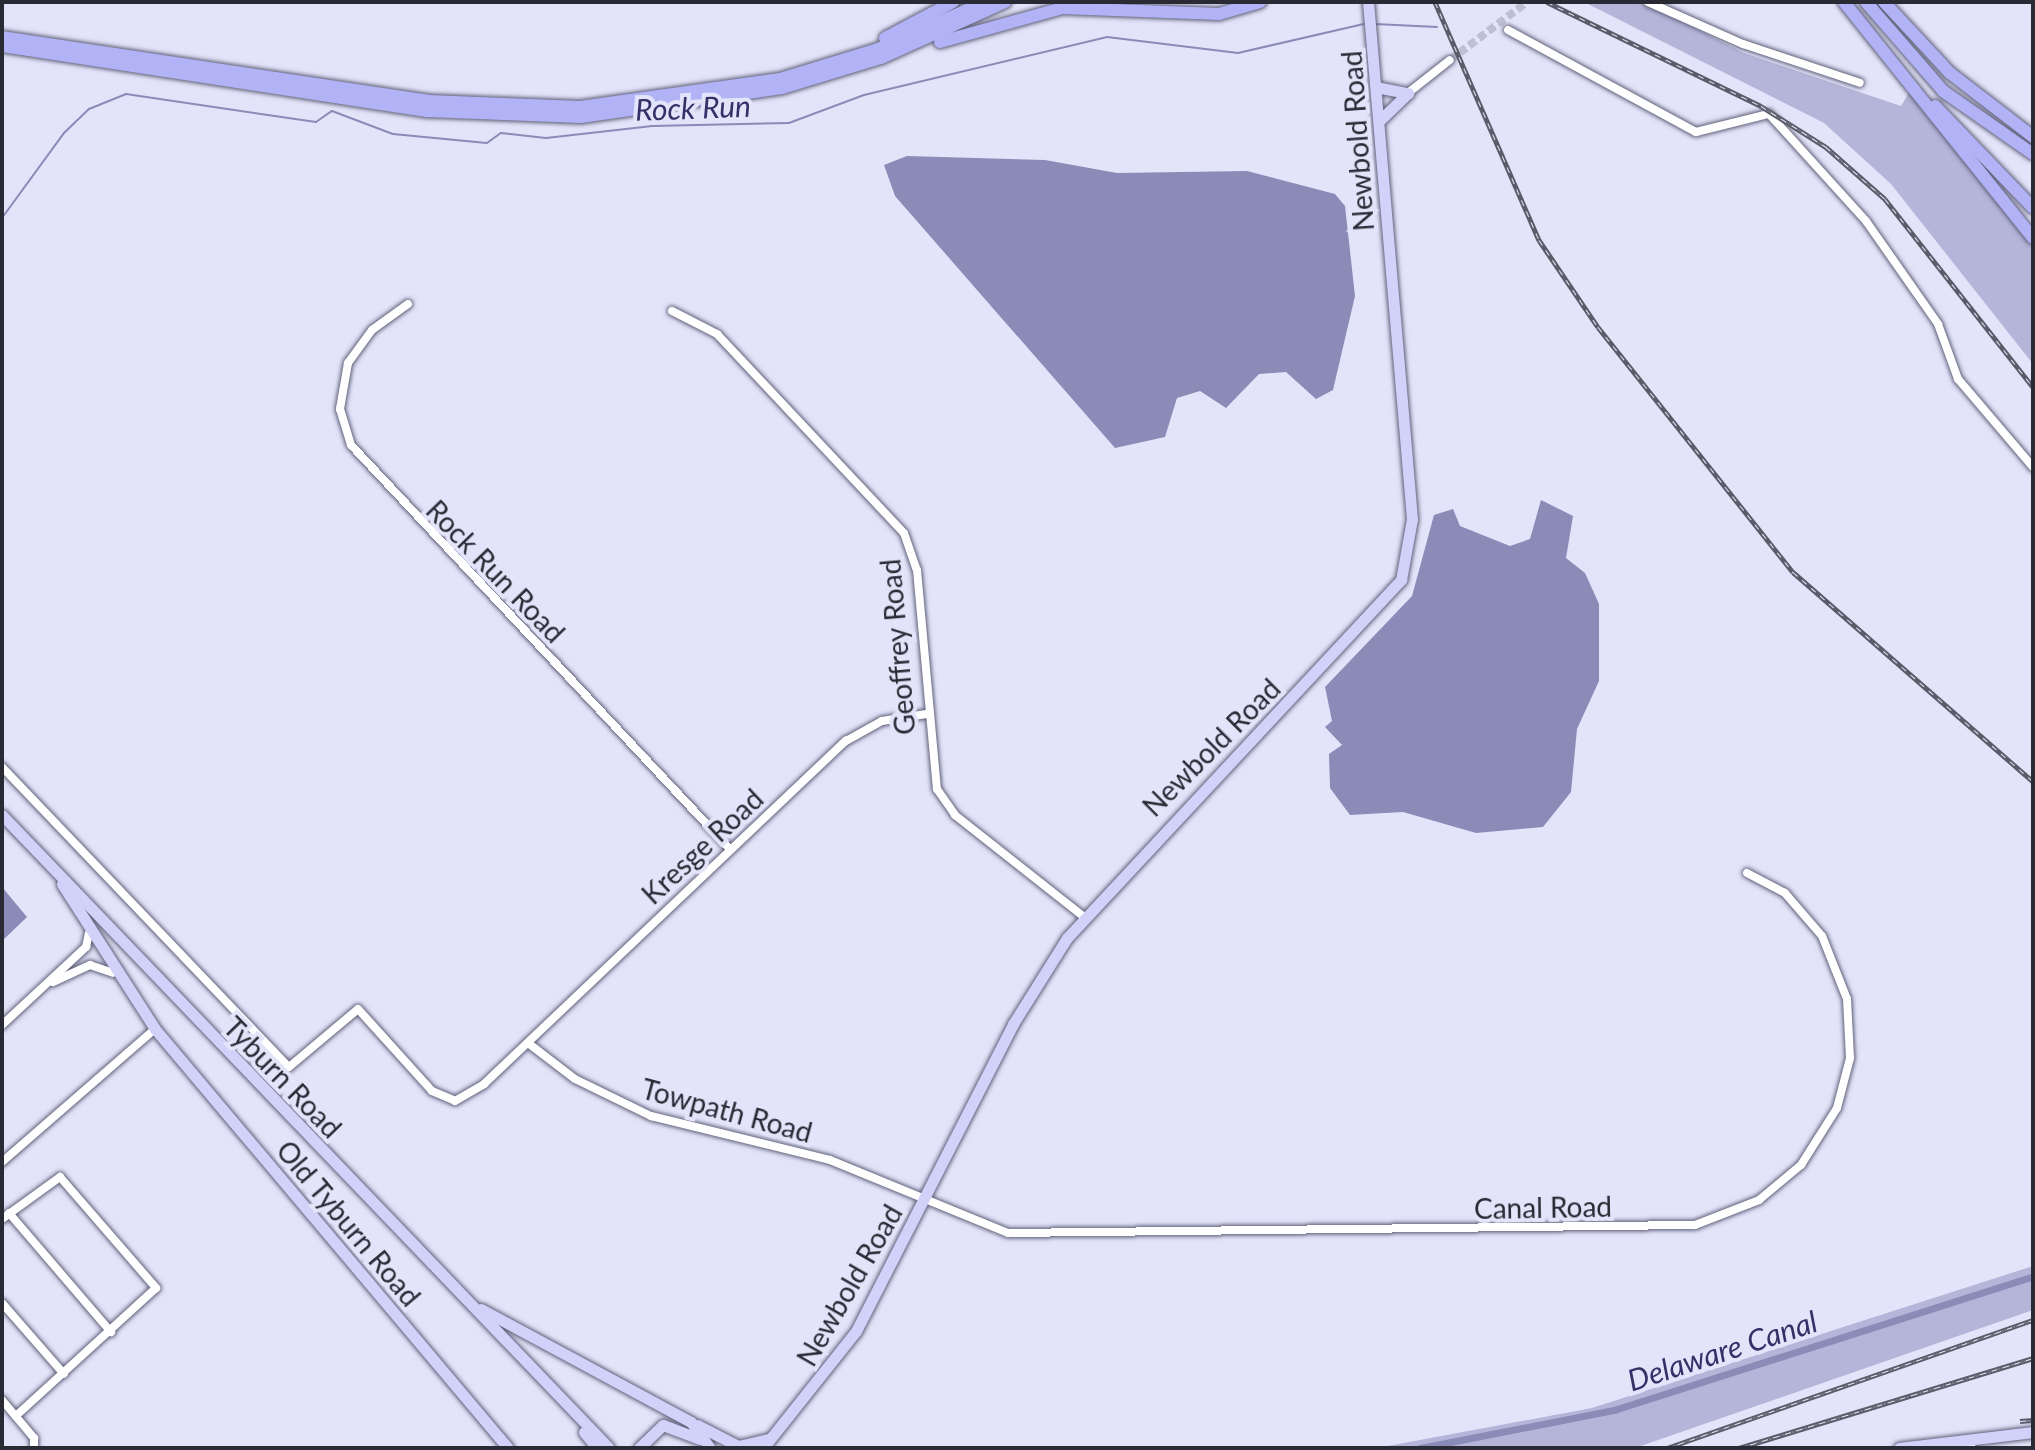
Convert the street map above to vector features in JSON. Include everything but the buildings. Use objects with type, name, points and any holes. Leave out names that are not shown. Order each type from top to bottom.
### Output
[{"type":"highway","points":[[805,72],[953,2]]},
{"type":"highway","points":[[2,37],[504,107],[656,102],[805,72],[985,2]]},
{"type":"highway","points":[[856,66],[1005,2]]},
{"type":"highway","points":[[2,46],[414,109],[516,117],[682,108],[856,66],[1047,10],[1110,5],[1219,14],[1260,2]]},
{"type":"highway","points":[[1844,2],[2033,237]]},
{"type":"highway","points":[[1852,2],[2033,237]]},
{"type":"highway","points":[[1866,2],[1937,85],[2033,154]]},
{"type":"highway","points":[[1884,2],[1950,73],[2008,119],[2033,134]]},
{"type":"highway","points":[[1935,106],[2033,208]]},
{"type":"main road","name":"Newbold Road","points":[[763,1448],[856,1331],[1013,1024],[1084,917],[1384,605],[1406,568],[1412,519],[1372,17],[1368,2]]},
{"type":"main road","points":[[1376,87],[1408,93]]},
{"type":"main road","points":[[1379,121],[1408,93]]},
{"type":"main road","name":"Tyburn Road","points":[[2,815],[609,1448]]},
{"type":"main road","name":"Old Tyburn Road","points":[[52,866],[113,973],[155,1029],[508,1448]]},
{"type":"main road","points":[[459,1293],[522,1336],[738,1446],[776,1434]]},
{"type":"main road","name":"Tyburn Road","points":[[532,1370],[597,1448]]},
{"type":"main road","points":[[691,1422],[707,1448]]},
{"type":"main road","points":[[639,1448],[651,1430],[669,1424],[690,1431],[707,1448]]},
{"type":"main road","points":[[1899,1448],[1967,1444],[2033,1432]]},
{"type":"street","points":[[1648,2],[1860,83]]},
{"type":"street","points":[[1508,30],[1696,132],[1769,114],[1866,221],[1938,324],[1958,379],[2033,467]]},
{"type":"street","points":[[1408,93],[1450,60]]},
{"type":"street","name":"Rock Run Road","points":[[408,304],[372,330],[348,363],[340,409],[351,445],[730,849]]},
{"type":"street","name":"Geoffrey Road","points":[[672,311],[717,334],[904,533],[917,570],[933,779],[948,807],[1084,917]]},
{"type":"street","name":"Kresge Road","points":[[2,767],[289,1067],[358,1009],[432,1091],[451,1100],[469,1097],[859,731],[926,714]]},
{"type":"street","name":"Canal Road","points":[[924,1203],[987,1228],[1037,1236],[1675,1227],[1724,1217],[1773,1191],[1813,1151],[1837,1106],[1851,1043],[1847,999],[1822,936],[1785,893],[1747,873]]},
{"type":"street","points":[[2,1025],[49,984],[89,943],[89,933]]},
{"type":"street","points":[[49,984],[90,965],[113,973]]},
{"type":"street","points":[[2,1162],[155,1029]]},
{"type":"street","name":"Towpath Road","points":[[528,1043],[575,1079],[640,1111],[830,1160],[924,1203]]},
{"type":"street","points":[[16,1416],[111,1332],[156,1288],[57,1176],[6,1216],[111,1332]]},
{"type":"street","points":[[2,1303],[64,1374]]},
{"type":"street","points":[[2,1400],[16,1416],[34,1448]]},
{"type":"shaded area","points":[[1584,2],[1643,2],[1744,53],[1901,106],[1910,91],[2033,247],[2033,364],[1891,184],[1824,123]]},
{"type":"shaded area","points":[[907,156],[1045,160],[1117,173],[1247,171],[1335,194],[1345,206],[1355,296],[1333,390],[1316,399],[1286,372],[1259,374],[1226,408],[1200,391],[1177,398],[1165,437],[1115,448],[895,196],[884,165]]},
{"type":"shaded area","points":[[1541,500],[1573,516],[1566,558],[1585,573],[1599,604],[1599,681],[1577,729],[1571,792],[1543,827],[1476,833],[1403,812],[1350,815],[1330,788],[1329,754],[1342,745],[1325,727],[1332,721],[1325,687],[1412,596],[1434,515],[1453,509],[1460,526],[1510,546],[1530,539]]},
{"type":"shaded area","points":[[2,887],[27,917],[2,941]]},
{"type":"shaded area","points":[[2033,1266],[2033,1310],[1635,1448],[1377,1448],[1592,1408]]},
{"type":"waterway","name":"Rock Run","points":[[2,218],[64,133],[89,109],[126,94],[316,122],[332,111],[393,134],[487,143],[501,133],[546,138],[652,126],[789,123],[864,95],[1107,37],[1238,53],[1364,24]]},
{"type":"waterway","name":"Rock Run","points":[[1375,24],[1437,27]]},
{"type":"waterway","name":"Delaware Canal","points":[[1420,1448],[1614,1410],[2033,1276]]},
{"type":"tunnel","points":[[1450,60],[1527,2]]},
{"type":"railway","points":[[1435,2],[1539,240],[1598,327],[1793,572],[2033,781]]},
{"type":"railway","points":[[1547,2],[1761,106],[1826,147],[1885,199],[2033,387]]},
{"type":"railway","points":[[1667,1448],[2033,1320]]},
{"type":"railway","points":[[1739,1448],[2033,1358]]},
{"type":"railway","points":[[2020,1421],[2033,1420]]}]
